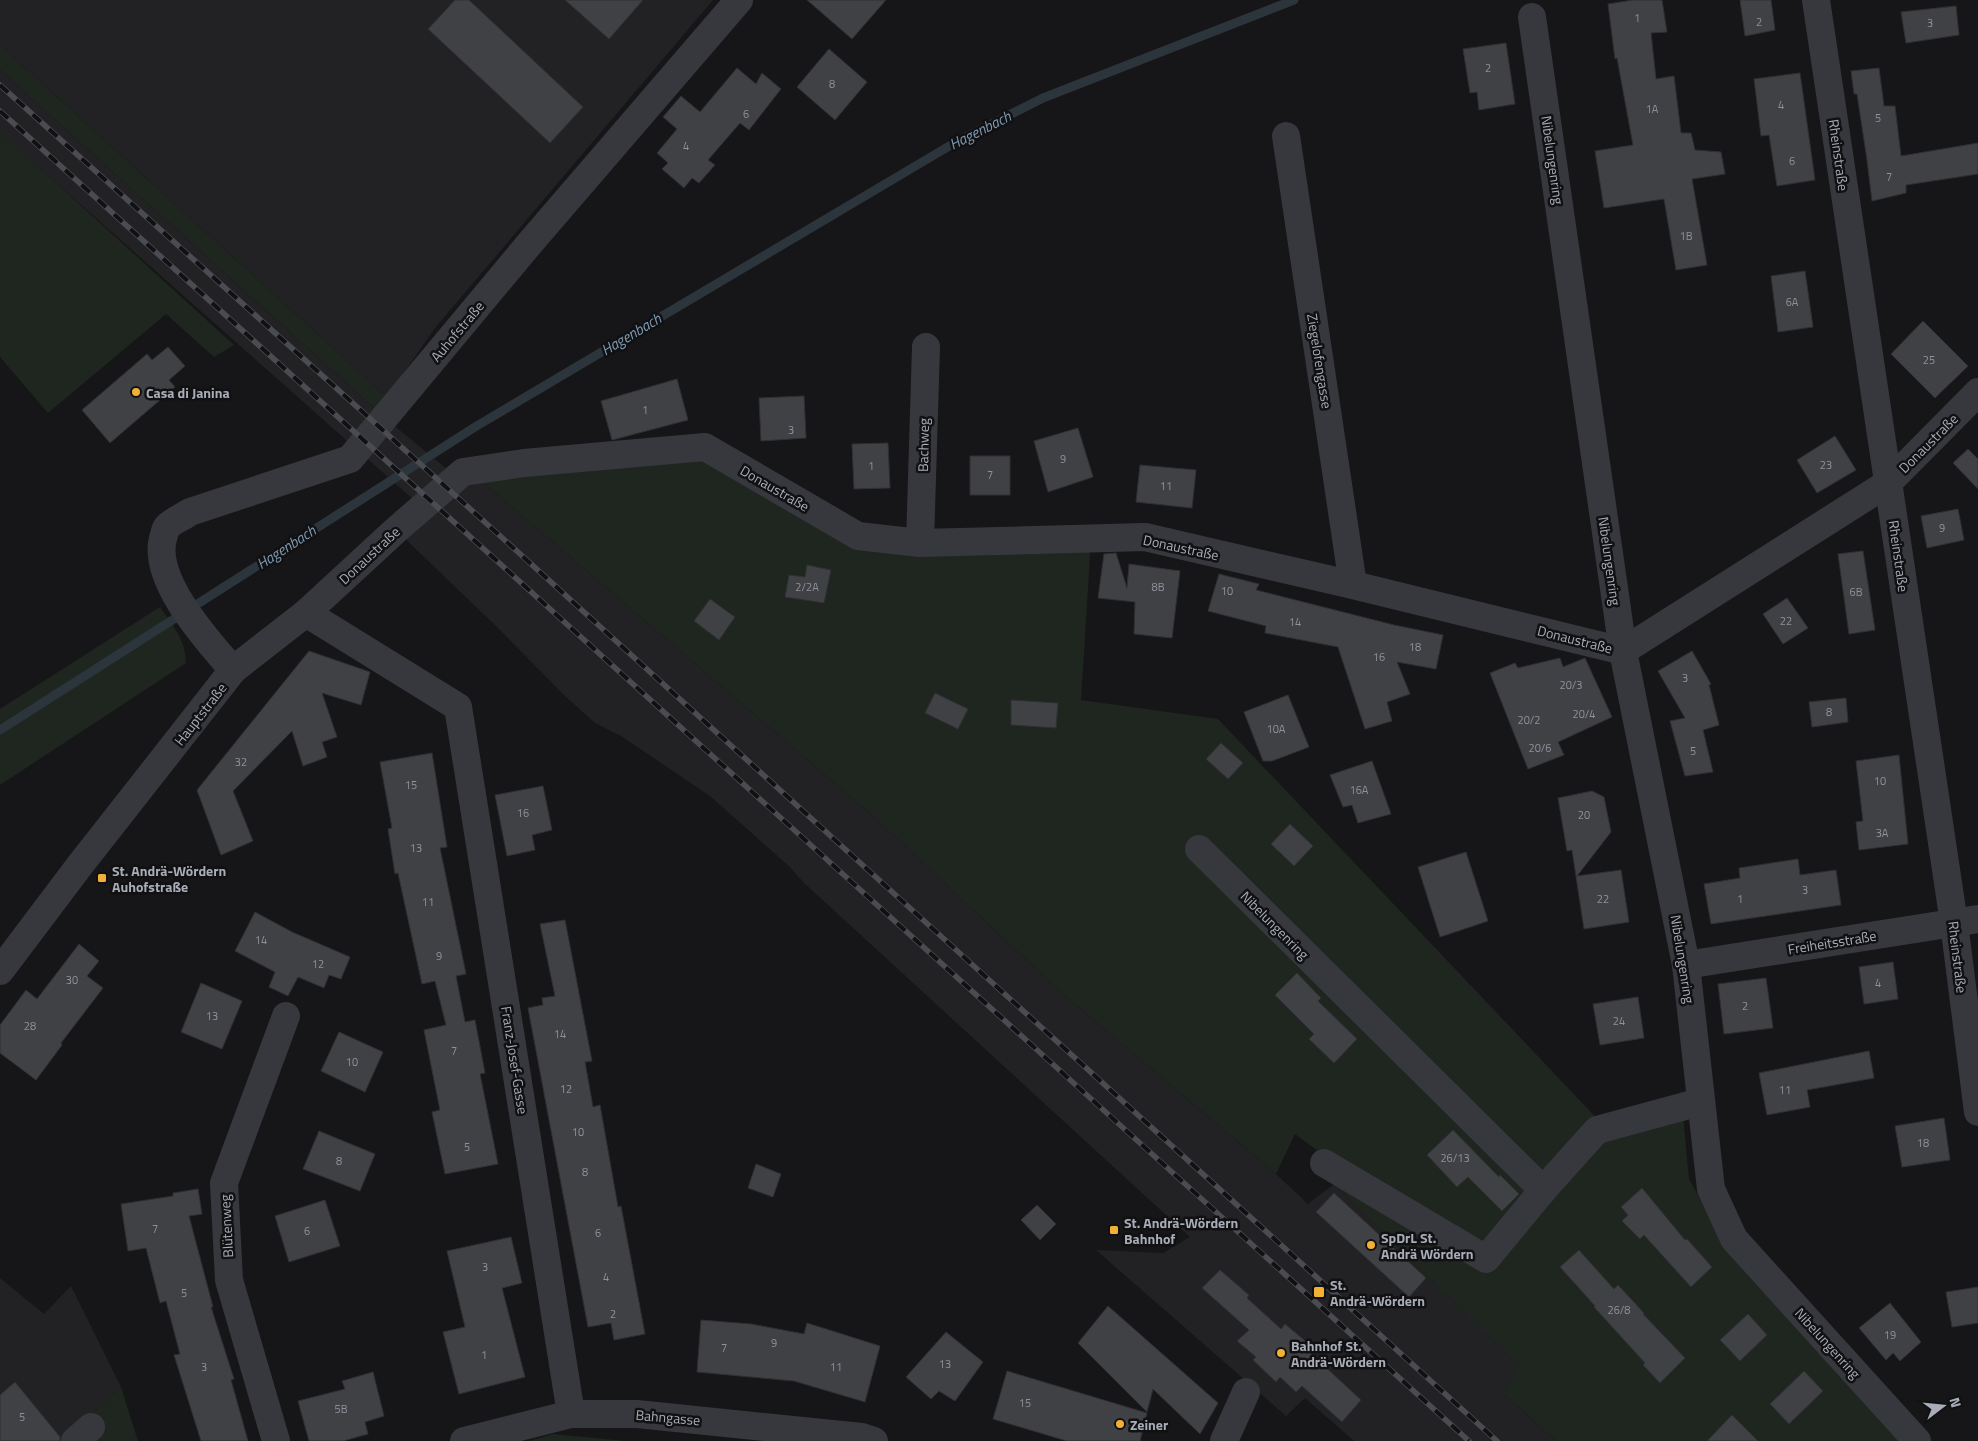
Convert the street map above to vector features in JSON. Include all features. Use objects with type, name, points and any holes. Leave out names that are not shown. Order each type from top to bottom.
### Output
[{"type":"street","name":"Auhofstraße","points":[[234,670],[194,623],[177,596],[161,558],[161,542],[167,527],[190,512],[350,459],[530,243],[739,0]]},
{"type":"street","name":"Rheinstraße","points":[[1816,0],[1888,483],[1966,921],[1978,1112]]},
{"type":"street","name":"Nibelungenring","points":[[1532,17],[1623,651],[1686,965],[1711,1189],[1734,1239],[1917,1441]]},
{"type":"street","name":"Ziegelofengasse","points":[[1286,136],[1353,585]]},
{"type":"street","name":"Bachweg","points":[[920,543],[926,347]]},
{"type":"street","name":"Donaustraße","points":[[306,613],[396,530],[463,472],[524,463],[705,447],[858,536],[920,543],[1145,537],[1353,585],[1623,651],[1888,483],[1978,392]]},
{"type":"street","name":"Hauptstraße","points":[[0,971],[80,864],[234,670],[306,613]]},
{"type":"street","name":"Franz-Josef-Gasse","points":[[306,613],[458,707],[571,1414]]},
{"type":"street","name":"Nibelungenring","points":[[1199,849],[1543,1190]]},
{"type":"street","name":"Freiheitsstraße","points":[[1686,965],[1966,921]]},
{"type":"street","name":"Blütenweg","points":[[276,1441],[229,1280],[224,1183],[286,1016]]},
{"type":"street","points":[[1324,1164],[1486,1259],[1543,1190],[1597,1130],[1700,1102]]},
{"type":"street","points":[[1224,1441],[1246,1392]]},
{"type":"street","name":"Bahngasse","points":[[464,1441],[571,1414],[637,1414],[862,1437],[874,1441]]},
{"type":"shaded area","points":[[0,0],[713,0],[435,328],[387,397],[0,45]]},
{"type":"shaded area","points":[[0,45],[387,397],[385,418],[0,70]]},
{"type":"shaded area","points":[[0,70],[385,418],[465,484],[477,477],[871,814],[1061,992],[1276,1174],[1308,1204],[1334,1184],[1520,1366],[1502,1392],[1556,1441],[1354,1441],[1305,1398],[1286,1416],[1096,1250],[1163,1253],[1190,1237],[803,882],[790,867],[710,796],[621,736],[595,723],[565,696],[499,629],[396,530],[425,510],[0,133]]},
{"type":"shaded area","points":[[0,133],[234,345],[214,357],[166,314],[48,413],[0,357]]},
{"type":"shaded area","points":[[705,447],[858,536],[1091,539],[1081,700],[1218,719],[1606,1128],[1683,1115],[1689,1179],[1720,1234],[1900,1441],[1556,1441],[1502,1392],[1519,1366],[1334,1184],[1342,1169],[1295,1134],[1276,1174],[1061,992],[871,814],[477,477]]},
{"type":"shaded area","points":[[160,607],[181,640],[186,663],[0,785],[0,709]]},
{"type":"shaded area","points":[[0,1278],[44,1314],[71,1286],[121,1387],[62,1441],[0,1441]]},
{"type":"shaded area","points":[[121,1387],[138,1441],[62,1441]]},
{"type":"shaded area","points":[[553,1434],[625,1441],[529,1441]]},
{"type":"building","points":[[455,0],[469,0],[583,107],[550,143],[428,29]]},
{"type":"building","points":[[565,0],[643,0],[609,39]]},
{"type":"building","points":[[807,0],[886,0],[852,39]]},
{"type":"building","points":[[1633,0],[1662,0],[1667,32],[1651,33],[1656,79],[1674,76],[1681,133],[1691,133],[1695,150],[1721,152],[1725,174],[1692,179],[1707,265],[1676,270],[1664,199],[1604,208],[1595,151],[1633,145],[1617,58],[1615,59],[1608,4]]},
{"type":"building","points":[[1740,0],[1771,0],[1775,30],[1745,36]]},
{"type":"building","points":[[1956,6],[1959,35],[1906,43],[1901,12]]},
{"type":"building","points":[[1506,43],[1515,104],[1479,110],[1477,92],[1470,93],[1463,49]]},
{"type":"building","points":[[829,49],[867,82],[835,120],[797,87]]},
{"type":"building","points":[[737,68],[756,84],[762,73],[781,89],[749,130],[740,123],[708,160],[715,165],[699,183],[692,178],[684,188],[662,169],[668,163],[657,153],[677,129],[663,117],[681,96],[700,112]]},
{"type":"building","points":[[1879,68],[1884,106],[1895,106],[1901,156],[1978,143],[1978,174],[1906,185],[1906,193],[1872,201],[1857,94],[1854,94],[1851,71]]},
{"type":"building","points":[[1800,73],[1815,180],[1777,186],[1769,135],[1761,136],[1754,79]]},
{"type":"building","points":[[1805,271],[1813,327],[1778,332],[1771,276]]},
{"type":"building","points":[[1923,321],[1968,366],[1935,398],[1891,354]]},
{"type":"building","name":"Casa di Janina","points":[[168,347],[185,366],[169,380],[175,387],[110,443],[82,410],[147,354],[152,360]]},
{"type":"building","points":[[677,379],[688,420],[612,440],[601,401]]},
{"type":"building","points":[[804,396],[806,438],[761,441],[759,398]]},
{"type":"building","points":[[1078,428],[1093,477],[1048,492],[1034,441]]},
{"type":"building","points":[[1835,436],[1856,470],[1817,493],[1797,460]]},
{"type":"building","points":[[888,443],[890,488],[854,489],[852,444]]},
{"type":"building","points":[[1968,449],[1978,459],[1978,489],[1953,463]]},
{"type":"building","points":[[970,456],[1010,456],[1010,495],[970,495]]},
{"type":"building","points":[[1140,465],[1196,470],[1192,508],[1136,502]]},
{"type":"building","points":[[1958,509],[1964,540],[1927,548],[1921,516]]},
{"type":"building","points":[[1863,551],[1875,630],[1849,634],[1838,554]]},
{"type":"building","points":[[1116,553],[1127,588],[1129,564],[1180,571],[1172,638],[1134,634],[1135,602],[1098,598],[1104,554]]},
{"type":"building","points":[[807,565],[831,570],[824,603],[785,597],[789,575],[805,577]]},
{"type":"building","points":[[1219,574],[1259,584],[1256,590],[1394,625],[1443,635],[1436,669],[1397,662],[1410,694],[1387,702],[1392,721],[1365,729],[1338,647],[1265,633],[1266,626],[1208,611]]},
{"type":"building","points":[[1787,598],[1808,628],[1783,644],[1763,614]]},
{"type":"building","points":[[710,599],[735,617],[719,640],[694,621]]},
{"type":"building","points":[[309,651],[370,672],[361,705],[322,693],[337,737],[322,742],[327,757],[303,766],[292,731],[233,791],[253,841],[221,855],[197,790]]},
{"type":"building","points":[[1692,651],[1711,684],[1709,685],[1719,725],[1703,730],[1713,772],[1685,776],[1670,721],[1685,718],[1658,671]]},
{"type":"building","points":[[1560,658],[1563,667],[1585,658],[1612,717],[1558,742],[1564,755],[1528,769],[1490,673],[1515,663],[1518,668]]},
{"type":"building","points":[[935,693],[968,709],[958,729],[925,713]]},
{"type":"building","points":[[1288,695],[1309,747],[1272,761],[1263,761],[1244,712]]},
{"type":"building","points":[[1846,698],[1848,722],[1812,727],[1809,702]]},
{"type":"building","points":[[1011,700],[1058,703],[1056,728],[1011,725]]},
{"type":"building","points":[[1221,743],[1243,763],[1228,779],[1206,759]]},
{"type":"building","points":[[432,753],[447,847],[440,848],[466,974],[456,976],[465,1022],[475,1020],[485,1073],[480,1074],[498,1164],[445,1174],[432,1112],[440,1110],[424,1030],[446,1025],[435,981],[422,984],[398,873],[395,874],[388,829],[392,828],[380,762]]},
{"type":"building","points":[[1899,755],[1908,844],[1859,850],[1856,822],[1863,821],[1856,761]]},
{"type":"building","points":[[1372,761],[1391,814],[1358,823],[1352,805],[1343,807],[1330,775]]},
{"type":"building","points":[[543,786],[552,830],[532,835],[535,850],[507,856],[495,795]]},
{"type":"building","points":[[1592,791],[1604,797],[1611,832],[1577,876],[1621,870],[1629,922],[1584,929],[1572,850],[1567,851],[1558,798]]},
{"type":"building","points":[[1290,824],[1313,846],[1294,866],[1271,844]]},
{"type":"building","points":[[1466,852],[1488,921],[1440,937],[1418,867]]},
{"type":"building","points":[[1798,859],[1800,875],[1836,870],[1841,905],[1711,924],[1704,884],[1740,878],[1739,868]]},
{"type":"building","points":[[255,912],[292,932],[350,957],[341,979],[329,975],[324,988],[298,977],[288,996],[269,987],[275,972],[235,951]]},
{"type":"building","points":[[565,920],[592,1061],[585,1062],[593,1107],[600,1105],[618,1207],[621,1206],[645,1334],[614,1340],[611,1323],[588,1327],[528,1008],[543,1005],[542,998],[555,996],[540,924]]},
{"type":"building","points":[[79,944],[99,961],[87,976],[103,988],[61,1043],[62,1045],[36,1080],[0,1053],[0,1025],[26,990],[37,999]]},
{"type":"building","points":[[1893,962],[1898,999],[1864,1004],[1859,967]]},
{"type":"building","points":[[1297,973],[1321,998],[1318,1001],[1357,1039],[1334,1063],[1309,1039],[1314,1034],[1275,995]]},
{"type":"building","points":[[1766,978],[1773,1028],[1724,1034],[1718,984]]},
{"type":"building","points":[[201,983],[242,1001],[222,1049],[181,1032]]},
{"type":"building","points":[[1638,997],[1644,1038],[1600,1045],[1593,1004]]},
{"type":"building","points":[[339,1032],[383,1052],[365,1092],[321,1071]]},
{"type":"building","points":[[1869,1051],[1874,1078],[1807,1090],[1810,1107],[1767,1115],[1759,1073]]},
{"type":"building","points":[[1944,1118],[1950,1160],[1902,1167],[1895,1126]]},
{"type":"building","points":[[1453,1130],[1499,1177],[1500,1175],[1519,1194],[1502,1211],[1468,1177],[1457,1187],[1427,1155]]},
{"type":"building","points":[[319,1131],[375,1154],[360,1191],[303,1169]]},
{"type":"building","points":[[756,1164],[781,1174],[773,1197],[748,1188]]},
{"type":"building","points":[[1642,1188],[1685,1240],[1687,1239],[1712,1267],[1691,1287],[1644,1235],[1640,1239],[1622,1221],[1628,1215],[1621,1207]]},
{"type":"building","points":[[198,1189],[202,1214],[189,1216],[213,1307],[211,1307],[234,1379],[231,1380],[248,1441],[201,1441],[174,1355],[180,1354],[166,1301],[160,1303],[146,1248],[128,1251],[121,1204],[173,1196],[173,1193]]},
{"type":"building","name":"SpDrL St. Andrä Wördern","points":[[1334,1193],[1426,1278],[1409,1297],[1316,1212]]},
{"type":"building","points":[[325,1200],[340,1246],[289,1262],[275,1216]]},
{"type":"building","points":[[1037,1205],[1056,1224],[1040,1240],[1021,1220]]},
{"type":"building","points":[[511,1237],[522,1283],[502,1288],[525,1377],[459,1394],[443,1332],[465,1327],[447,1251]]},
{"type":"building","points":[[1579,1250],[1614,1289],[1618,1285],[1685,1358],[1660,1383],[1643,1365],[1645,1363],[1560,1267]]},
{"type":"building","points":[[1220,1270],[1249,1295],[1247,1298],[1281,1329],[1285,1324],[1310,1345],[1306,1349],[1361,1400],[1342,1422],[1302,1386],[1296,1392],[1280,1377],[1276,1382],[1253,1360],[1256,1357],[1237,1341],[1249,1330],[1202,1288]]},
{"type":"building","points":[[1978,1287],[1978,1323],[1952,1327],[1946,1292]]},
{"type":"building","points":[[1890,1303],[1921,1342],[1900,1361],[1893,1353],[1886,1360],[1859,1328]]},
{"type":"building","points":[[1108,1306],[1218,1403],[1200,1434],[1153,1389],[1147,1412],[1078,1343]]},
{"type":"building","points":[[1748,1314],[1767,1335],[1740,1361],[1720,1340]]},
{"type":"building","points":[[701,1320],[751,1324],[804,1334],[807,1323],[880,1346],[865,1402],[794,1381],[697,1372]]},
{"type":"building","points":[[946,1332],[983,1362],[955,1401],[939,1391],[931,1399],[906,1377]]},
{"type":"building","points":[[1007,1371],[1147,1413],[1140,1441],[1067,1441],[993,1419]]},
{"type":"building","points":[[1804,1371],[1823,1391],[1789,1424],[1770,1404]]},
{"type":"building","points":[[373,1372],[384,1416],[365,1422],[368,1434],[343,1441],[309,1441],[298,1401],[345,1389],[342,1381]]},
{"type":"building","points":[[15,1382],[60,1437],[60,1441],[0,1441],[0,1395]]},
{"type":"building","points":[[1732,1415],[1758,1441],[1707,1441]]},
{"type":"waterway","name":"Hagenbach","points":[[0,730],[475,427],[956,142],[1043,98],[1294,0]]},
{"type":"railway","points":[[0,85],[498,534],[1497,1441]]},
{"type":"railway","points":[[0,111],[1469,1441]]},
{"type":"place","name":"Casa di Janina","points":[[136,392]]},
{"type":"place","name":"St. Andrä-Wördern Auhofstraße","points":[[102,878]]},
{"type":"place","name":"St. Andrä-Wördern Bahnhof","points":[[1114,1230]]},
{"type":"place","name":"SpDrL St. Andrä Wördern","points":[[1371,1245]]},
{"type":"place","name":"St. Andrä-Wördern","points":[[1319,1292]]},
{"type":"place","name":"Bahnhof St. Andrä-Wördern","points":[[1281,1353]]},
{"type":"place","name":"Zeiner","points":[[1120,1424]]}]
